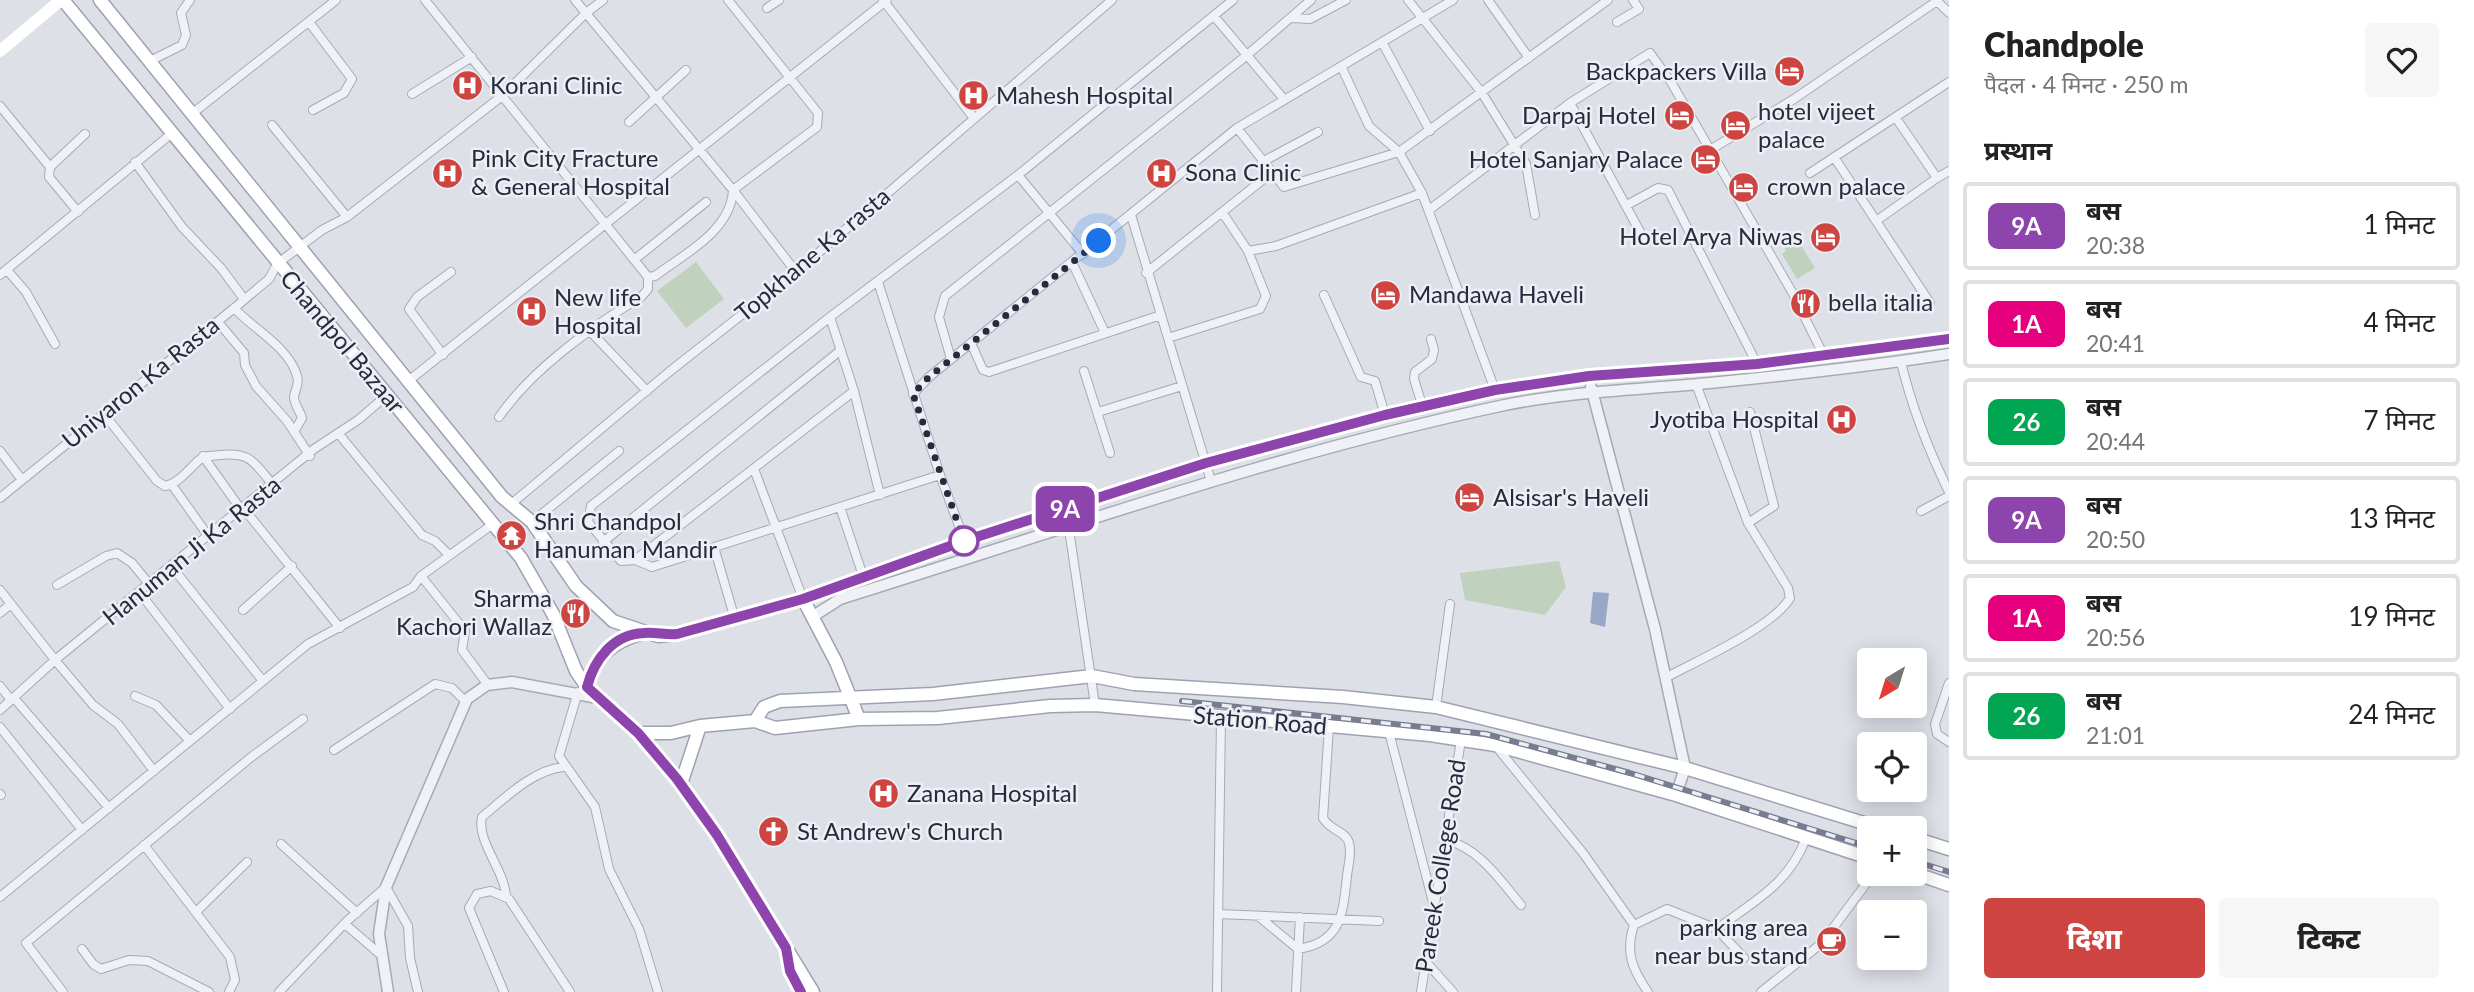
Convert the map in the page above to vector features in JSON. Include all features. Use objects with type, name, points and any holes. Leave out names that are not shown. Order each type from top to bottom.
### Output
[{"type":"main road","points":[[0,51],[62,0]]},
{"type":"main road","name":"Chandpol Bazaar","points":[[62,0],[521,558],[553,614],[582,690],[597,698],[638,733],[681,784],[717,835],[790,958]]},
{"type":"main road","name":"Chandpol Bazaar","points":[[100,0],[407,382],[510,505],[532,522],[576,586],[613,621],[645,633]]},
{"type":"main road","points":[[582,690],[605,649],[645,633],[658,636],[677,634],[803,599],[859,719]]},
{"type":"main road","points":[[755,720],[764,707],[780,701],[933,694],[1093,677],[1134,684],[1343,697],[1436,707],[1685,768],[1857,821]]},
{"type":"main road","name":"Station Road","points":[[638,733],[671,733],[700,726],[755,720],[775,727],[859,719],[939,718],[1050,706],[1095,705],[1222,719],[1389,732],[1495,746],[1676,795],[1857,854]]},
{"type":"main road","points":[[681,784],[700,726]]},
{"type":"main road","points":[[1927,842],[1949,849]]},
{"type":"main road","points":[[1927,877],[1949,885]]},
{"type":"main road","points":[[790,958],[790,971],[801,992]]},
{"type":"main road","points":[[790,958],[802,970],[813,992]]},
{"type":"street","points":[[150,61],[162,53],[177,49],[185,41],[181,13],[190,0]]},
{"type":"street","points":[[193,113],[336,0]]},
{"type":"street","points":[[425,0],[648,277],[648,289],[642,296],[590,331],[544,370],[499,418]]},
{"type":"street","points":[[575,0],[733,190],[796,272]]},
{"type":"street","name":"Uniyaron Ka Rasta","points":[[0,498],[269,279],[277,264],[347,217],[502,96],[586,13],[603,0]]},
{"type":"street","points":[[648,277],[655,276],[726,218],[732,204],[733,190],[817,127],[818,113],[728,0]]},
{"type":"street","points":[[767,8],[779,0]]},
{"type":"street","name":"Topkhane Ka rasta","points":[[510,505],[796,272],[1112,0]]},
{"type":"street","points":[[940,475],[777,530],[652,567],[635,560],[621,561],[588,522],[591,506],[830,317],[1018,175],[1233,0]]},
{"type":"street","points":[[951,359],[939,317],[945,296],[1246,56],[1311,0]]},
{"type":"street","points":[[1292,18],[1310,19],[1346,0]]},
{"type":"street","points":[[1408,0],[1425,17],[1482,93],[1526,163],[1535,215]]},
{"type":"street","points":[[913,394],[951,359],[1237,128],[1283,98],[1453,0]]},
{"type":"street","points":[[1488,0],[1529,58]]},
{"type":"street","points":[[1237,128],[1278,183],[1290,187],[1399,152],[1608,0]]},
{"type":"street","points":[[1617,22],[1639,9],[1633,0]]},
{"type":"street","points":[[1710,150],[1794,99],[1936,0],[1949,13]]},
{"type":"street","points":[[407,382],[701,151],[885,1],[973,117]]},
{"type":"street","points":[[1214,16],[1283,98]]},
{"type":"street","points":[[309,22],[352,79],[344,93],[313,110]]},
{"type":"street","points":[[1382,42],[1430,131]]},
{"type":"street","points":[[1429,209],[1570,103],[1650,53],[1671,82],[1792,292],[1824,356]]},
{"type":"street","points":[[412,94],[472,57]]},
{"type":"street","points":[[1341,66],[1369,126],[1399,152],[1422,194],[1495,390]]},
{"type":"street","points":[[629,122],[686,70]]},
{"type":"street","points":[[1810,173],[1949,82]]},
{"type":"street","points":[[1570,103],[1645,241]]},
{"type":"street","points":[[0,106],[50,167]]},
{"type":"street","points":[[1896,118],[1937,178]]},
{"type":"street","points":[[272,125],[347,217]]},
{"type":"street","points":[[1262,162],[1318,132]]},
{"type":"street","points":[[78,212],[49,177],[50,167],[85,134]]},
{"type":"street","points":[[54,344],[26,292],[3,273],[171,134]]},
{"type":"street","points":[[1834,157],[1930,303]]},
{"type":"street","points":[[135,162],[182,227],[221,268],[244,299]]},
{"type":"street","points":[[1876,221],[1949,171]]},
{"type":"street","points":[[1146,273],[1270,174]]},
{"type":"street","points":[[1018,175],[1083,254]]},
{"type":"street","points":[[1627,205],[1658,188],[1668,190],[1757,364]]},
{"type":"street","points":[[1248,251],[1276,246],[1422,194]]},
{"type":"street","points":[[634,260],[706,202]]},
{"type":"street","points":[[1168,338],[1260,309],[1266,296],[1248,251],[1223,212]]},
{"type":"street","points":[[1131,215],[1146,273],[1211,481]]},
{"type":"street","points":[[1072,262],[1105,332]]},
{"type":"street","points":[[443,355],[409,309],[417,297],[450,272]]},
{"type":"street","points":[[878,282],[940,475],[971,558]]},
{"type":"street","points":[[1324,295],[1361,377],[1375,382],[1385,415]]},
{"type":"street","points":[[234,308],[249,324],[268,337],[297,373],[294,398],[302,418],[294,432]]},
{"type":"street","points":[[971,343],[983,369],[989,372],[1105,332],[1161,316]]},
{"type":"street","points":[[830,317],[854,391],[880,495]]},
{"type":"street","points":[[218,322],[244,353],[245,365],[256,386],[310,456]]},
{"type":"street","points":[[590,331],[647,391]]},
{"type":"street","points":[[754,469],[803,599],[964,541],[1206,463],[1385,415],[1495,390],[1589,376],[1757,364],[1949,338]]},
{"type":"street","points":[[1423,408],[1414,379],[1415,372],[1432,359],[1434,350],[1431,339]]},
{"type":"street","points":[[603,542],[841,349]]},
{"type":"street","points":[[812,617],[840,599],[1211,481],[1349,442],[1501,406],[1592,391],[1696,384],[1901,362],[1949,354]]},
{"type":"street","points":[[1901,362],[1915,417],[1949,494],[1921,511]]},
{"type":"street","points":[[1084,371],[1111,453]]},
{"type":"street","points":[[1589,376],[1627,517],[1685,768],[1676,795]]},
{"type":"street","points":[[1665,678],[1750,631],[1785,607],[1790,598],[1788,589],[1748,523],[1696,384]]},
{"type":"street","points":[[1098,412],[1182,386]]},
{"type":"street","points":[[635,560],[854,391]]},
{"type":"street","name":"Hanuman Ji Ka Rasta","points":[[0,710],[55,660],[386,396]]},
{"type":"street","points":[[1748,523],[1774,506],[1750,412]]},
{"type":"street","points":[[104,414],[157,481],[165,486],[172,485],[203,456],[243,454],[252,459],[273,485]]},
{"type":"street","points":[[338,433],[422,535],[435,541],[449,555]]},
{"type":"street","points":[[0,451],[22,480]]},
{"type":"street","points":[[532,522],[619,451]]},
{"type":"street","points":[[203,456],[243,510],[292,565],[340,628]]},
{"type":"street","points":[[172,485],[209,537]]},
{"type":"street","points":[[840,507],[863,576]]},
{"type":"street","points":[[1066,509],[1093,677],[1095,705]]},
{"type":"street","points":[[0,897],[308,644],[413,587],[421,576],[494,524]]},
{"type":"street","points":[[714,547],[734,616]]},
{"type":"street","points":[[57,585],[106,556],[117,553],[132,563],[150,585]]},
{"type":"street","points":[[243,610],[292,565]]},
{"type":"street","points":[[172,567],[263,681]]},
{"type":"street","points":[[421,576],[465,631],[463,650],[488,685]]},
{"type":"street","points":[[0,590],[93,705],[118,723],[154,771]]},
{"type":"street","points":[[140,593],[230,709]]},
{"type":"street","points":[[0,613],[11,604]]},
{"type":"street","points":[[1436,707],[1450,604]]},
{"type":"street","points":[[388,992],[379,934],[387,887],[466,702],[488,685],[512,682],[582,690],[560,744],[559,756],[563,766],[595,807],[609,869],[639,929],[659,992]]},
{"type":"street","points":[[334,750],[435,684],[452,688],[466,702]]},
{"type":"street","points":[[0,686],[109,808]]},
{"type":"street","points":[[1948,687],[1936,724],[1937,734],[1949,742]]},
{"type":"street","points":[[135,696],[156,705],[190,741]]},
{"type":"street","points":[[63,992],[26,943],[250,758],[303,719]]},
{"type":"street","points":[[1217,992],[1222,719]]},
{"type":"street","points":[[0,727],[82,830]]},
{"type":"street","points":[[1258,916],[1298,949],[1316,947],[1342,919],[1350,845],[1343,834],[1331,829],[1323,818],[1329,727]]},
{"type":"street","points":[[1389,732],[1435,911]]},
{"type":"street","name":"Pareek College Road","points":[[1421,992],[1461,740]]},
{"type":"street","points":[[1495,746],[1583,853],[1634,925]]},
{"type":"street","points":[[563,766],[549,768],[537,775],[482,817],[484,837],[499,867],[506,897],[552,961],[570,992]]},
{"type":"street","points":[[1717,929],[1786,876],[1797,862],[1806,838]]},
{"type":"street","points":[[1447,840],[1463,845],[1483,859],[1521,905]]},
{"type":"street","points":[[281,844],[357,913]]},
{"type":"street","points":[[144,845],[230,957],[235,980],[229,992]]},
{"type":"street","points":[[196,912],[247,862]]},
{"type":"street","points":[[1761,992],[1822,943],[1864,886]]},
{"type":"street","points":[[279,992],[345,924],[387,887]]},
{"type":"street","points":[[387,887],[408,926],[410,958],[418,992]]},
{"type":"street","points":[[504,992],[469,908],[477,894],[491,891],[506,897]]},
{"type":"street","points":[[1648,992],[1635,974],[1628,943],[1634,925],[1667,909],[1717,929],[1745,958]]},
{"type":"street","points":[[1219,914],[1379,921]]},
{"type":"street","points":[[1296,992],[1300,917]]},
{"type":"street","points":[[345,924],[382,956]]},
{"type":"street","points":[[82,949],[93,964],[101,969],[129,960],[148,961],[209,992]]},
{"type":"street","points":[[1426,962],[1453,992]]},
{"type":"green space","points":[[1797,239],[1815,268],[1797,279],[1782,254],[1786,251],[1784,247]]},
{"type":"green space","points":[[696,262],[724,299],[686,328],[657,291]]},
{"type":"green space","points":[[1559,561],[1566,587],[1545,615],[1465,600],[1460,573]]},
{"type":"water","points":[[1593,592],[1609,593],[1605,627],[1590,623]]},
{"type":"railway","points":[[1182,701],[1486,734],[1630,773],[1857,843]]},
{"type":"railway","points":[[1927,865],[1949,872]]},
{"type":"bus line","name":"9A","points":[[801,992],[790,971],[790,958],[786,948],[717,835],[677,779],[638,733],[587,687],[592,668],[605,649],[628,637],[645,633],[658,636],[677,634],[803,599],[964,541],[1206,463],[1385,415],[1495,390],[1589,376],[1757,364],[1949,339]]},
{"type":"place","name":"Backpackers Villa","points":[[1790,72]]},
{"type":"place","name":"Korani Clinic","points":[[467,86]]},
{"type":"place","name":"Mahesh Hospital","points":[[973,96]]},
{"type":"place","name":"Darpaj Hotel","points":[[1679,116]]},
{"type":"place","name":"hotel vijeet palace","points":[[1735,126]]},
{"type":"place","name":"Hotel Sanjary Palace","points":[[1706,160]]},
{"type":"place","name":"Pink City Fracture & General Hospital","points":[[448,173]]},
{"type":"place","name":"Sona Clinic","points":[[1162,173]]},
{"type":"place","name":"crown palace","points":[[1744,187]]},
{"type":"place","name":"Hotel Arya Niwas","points":[[1826,237]]},
{"type":"place","name":"Mandawa Haveli","points":[[1386,295]]},
{"type":"place","name":"bella italia","points":[[1805,303]]},
{"type":"place","name":"New life Hospital","points":[[531,312]]},
{"type":"place","name":"Jyotiba Hospital","points":[[1842,420]]},
{"type":"place","name":"Alsisar's Haveli","points":[[1470,498]]},
{"type":"place","name":"Shri Chandpol Hanuman Mandir","points":[[511,536]]},
{"type":"place","name":"Sharma Kachori Wallaz","points":[[575,613]]},
{"type":"place","name":"Zanana Hospital","points":[[884,794]]},
{"type":"place","name":"St Andrew's Church","points":[[774,832]]},
{"type":"place","name":"parking area near bus stand","points":[[1831,942]]},
{"type":"route","points":[[964,541],[913,394],[929,377],[1099,241]]}]
